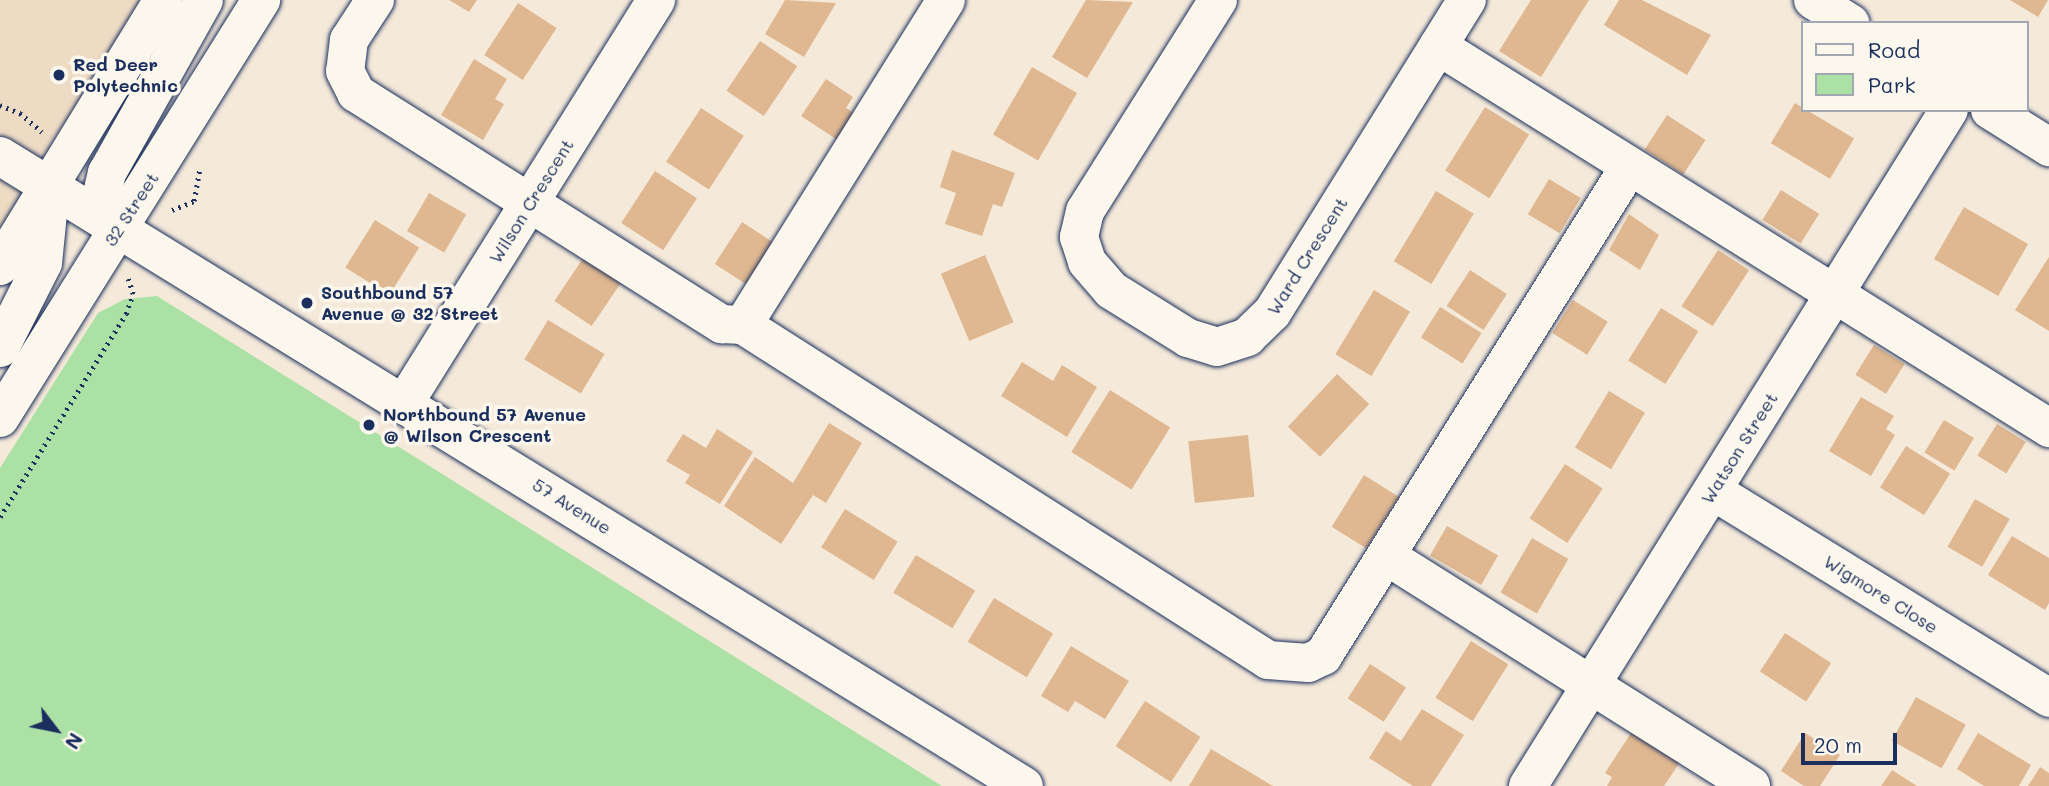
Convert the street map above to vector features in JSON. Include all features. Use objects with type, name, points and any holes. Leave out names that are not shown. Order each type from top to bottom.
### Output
[{"type":"street","points":[[0,266],[163,0]]},
{"type":"street","points":[[119,227],[102,194],[107,173],[204,0]]},
{"type":"street","name":"32 Street","points":[[0,418],[261,0]]},
{"type":"street","points":[[375,0],[349,40],[345,71],[356,93],[722,324],[743,325],[1268,660],[1308,663],[1323,656],[1388,557],[1629,167]]},
{"type":"street","name":"Wilson Crescent","points":[[405,402],[656,0]]},
{"type":"street","points":[[743,325],[946,0]]},
{"type":"street","name":"Ward Crescent","points":[[1218,0],[1086,211],[1079,237],[1080,250],[1100,281],[1202,345],[1217,347],[1247,337],[1272,313],[1467,0]]},
{"type":"street","points":[[1813,0],[1847,21]]},
{"type":"street","points":[[1438,46],[2049,428]]},
{"type":"street","name":"Watson Street","points":[[1528,786],[1948,112]]},
{"type":"street","points":[[1993,112],[2049,147]]},
{"type":"street","name":"57 Avenue","points":[[0,156],[405,402],[1024,786]]},
{"type":"street","points":[[0,348],[43,263],[51,186]]},
{"type":"street","name":"Wigmore Close","points":[[1713,491],[2049,698]]},
{"type":"street","points":[[1388,557],[1592,682],[1751,786]]},
{"type":"path","points":[[0,106],[20,113],[25,122]]},
{"type":"path","points":[[0,517],[126,314],[131,288]]},
{"type":"shaded area","name":"Red Deer Polytechnic","points":[[0,0],[163,0],[0,266]]},
{"type":"green space","points":[[157,296],[942,786],[0,786],[0,468],[98,313],[125,299]]},
{"type":"building","points":[[449,0],[477,0],[469,12]]},
{"type":"building","points":[[785,0],[836,3],[804,57],[765,34]]},
{"type":"building","points":[[1086,0],[1133,2],[1087,78],[1052,57]]},
{"type":"building","points":[[1531,0],[1589,0],[1541,77],[1499,51]]},
{"type":"building","points":[[1619,0],[1642,0],[1711,35],[1687,75],[1604,25]]},
{"type":"building","points":[[2010,0],[2048,0],[2038,17]]},
{"type":"building","points":[[518,3],[557,28],[523,80],[484,55]]},
{"type":"building","points":[[760,41],[797,66],[764,116],[726,91]]},
{"type":"building","points":[[474,59],[507,79],[495,99],[504,104],[483,140],[441,115]]},
{"type":"building","points":[[1032,67],[1077,93],[1038,161],[993,135]]},
{"type":"building","points":[[826,79],[853,97],[846,108],[859,116],[842,143],[801,116]]},
{"type":"building","points":[[1795,103],[1800,106],[1800,112],[1810,112],[1854,139],[1830,179],[1771,143]]},
{"type":"building","points":[[1485,107],[1529,135],[1489,198],[1445,171]]},
{"type":"building","points":[[701,108],[744,136],[709,189],[666,162]]},
{"type":"building","points":[[1667,115],[1706,140],[1683,174],[1645,149]]},
{"type":"building","points":[[952,150],[1015,173],[1002,207],[993,204],[982,236],[945,224],[956,193],[940,187]]},
{"type":"building","points":[[655,171],[697,198],[663,250],[621,223]]},
{"type":"building","points":[[1549,179],[1581,198],[1560,233],[1528,214]]},
{"type":"building","points":[[1781,190],[1819,214],[1801,244],[1762,220]]},
{"type":"building","points":[[1436,191],[1474,214],[1431,284],[1394,261]]},
{"type":"building","points":[[429,193],[466,214],[444,253],[407,231]]},
{"type":"building","points":[[1964,207],[2028,244],[1998,296],[1934,259]]},
{"type":"building","points":[[1629,214],[1659,235],[1640,270],[1609,250]]},
{"type":"building","points":[[375,220],[419,248],[389,295],[345,267]]},
{"type":"building","points":[[742,222],[773,242],[746,284],[715,264]]},
{"type":"building","points":[[1718,250],[1749,270],[1713,326],[1682,306]]},
{"type":"building","points":[[985,255],[1014,322],[969,341],[941,274]]},
{"type":"building","points":[[584,257],[621,282],[592,326],[554,301]]},
{"type":"building","points":[[2049,257],[2049,331],[2015,310]]},
{"type":"building","points":[[1470,270],[1507,294],[1483,330],[1447,306]]},
{"type":"building","points":[[1374,290],[1410,312],[1371,376],[1335,354]]},
{"type":"building","points":[[1573,300],[1608,322],[1587,355],[1552,333]]},
{"type":"building","points":[[1440,307],[1482,333],[1462,363],[1421,338]]},
{"type":"building","points":[[1661,308],[1698,331],[1665,384],[1628,361]]},
{"type":"building","points":[[548,320],[605,354],[581,393],[524,359]]},
{"type":"building","points":[[1874,345],[1905,364],[1886,394],[1855,375]]},
{"type":"building","points":[[1022,362],[1053,381],[1062,365],[1097,387],[1067,437],[1001,396]]},
{"type":"building","points":[[1337,374],[1369,404],[1320,457],[1288,427]]},
{"type":"building","points":[[1110,390],[1170,428],[1132,490],[1071,452]]},
{"type":"building","points":[[1609,391],[1645,413],[1611,469],[1575,448]]},
{"type":"building","points":[[1861,397],[1894,416],[1886,429],[1895,435],[1871,476],[1829,451]]},
{"type":"building","points":[[1944,420],[1974,438],[1954,471],[1924,453]]},
{"type":"building","points":[[829,423],[862,443],[826,503],[813,495],[781,544],[724,506],[755,457],[793,483]]},
{"type":"building","points":[[1997,424],[2026,442],[2006,473],[1977,455]]},
{"type":"building","points":[[717,429],[753,452],[720,504],[685,483],[690,475],[666,461],[683,434],[706,448]]},
{"type":"building","points":[[1248,435],[1254,497],[1195,503],[1188,441]]},
{"type":"building","points":[[1906,446],[1950,474],[1924,515],[1880,488]]},
{"type":"building","points":[[1565,464],[1603,489],[1567,543],[1530,519]]},
{"type":"building","points":[[1364,475],[1399,497],[1366,548],[1332,527]]},
{"type":"building","points":[[1975,499],[2010,519],[1982,567],[1948,547]]},
{"type":"building","points":[[845,509],[898,542],[874,580],[821,547]]},
{"type":"building","points":[[1447,526],[1498,555],[1481,585],[1430,555]]},
{"type":"building","points":[[2012,536],[2049,558],[2049,603],[2045,610],[1988,575]]},
{"type":"building","points":[[1532,538],[1568,559],[1537,614],[1500,593]]},
{"type":"building","points":[[916,555],[975,591],[952,628],[893,593]]},
{"type":"building","points":[[994,598],[1053,634],[1027,677],[968,642]]},
{"type":"building","points":[[1785,633],[1831,663],[1806,702],[1760,672]]},
{"type":"building","points":[[1471,641],[1508,664],[1473,721],[1435,698]]},
{"type":"building","points":[[1071,646],[1129,681],[1105,719],[1075,701],[1068,712],[1041,696]]},
{"type":"building","points":[[1370,664],[1406,687],[1384,722],[1348,698]]},
{"type":"building","points":[[1916,697],[1966,725],[1942,768],[1892,741]]},
{"type":"building","points":[[1145,701],[1200,737],[1171,782],[1116,746]]},
{"type":"building","points":[[1422,709],[1464,735],[1431,786],[1413,786],[1369,758],[1386,731],[1401,741]]},
{"type":"building","points":[[1640,719],[1688,750],[1664,786],[1607,786],[1612,777],[1605,773]]},
{"type":"building","points":[[1805,733],[1840,755],[1820,786],[1804,786],[1781,771]]},
{"type":"building","points":[[1978,733],[2031,765],[2019,786],[1984,786],[1957,769]]},
{"type":"building","points":[[1211,749],[1273,786],[1189,786]]},
{"type":"building","points":[[2040,767],[2049,773],[2049,786],[2028,786]]},
{"type":"building","points":[[1892,770],[1917,786],[1881,786]]},
{"type":"place","name":"Red Deer Polytechnic","points":[[59,75]]},
{"type":"place","name":"Southbound 57 Avenue @ 32 Street","points":[[307,303]]},
{"type":"place","name":"Northbound 57 Avenue @ Wilson Crescent","points":[[369,425]]}]
